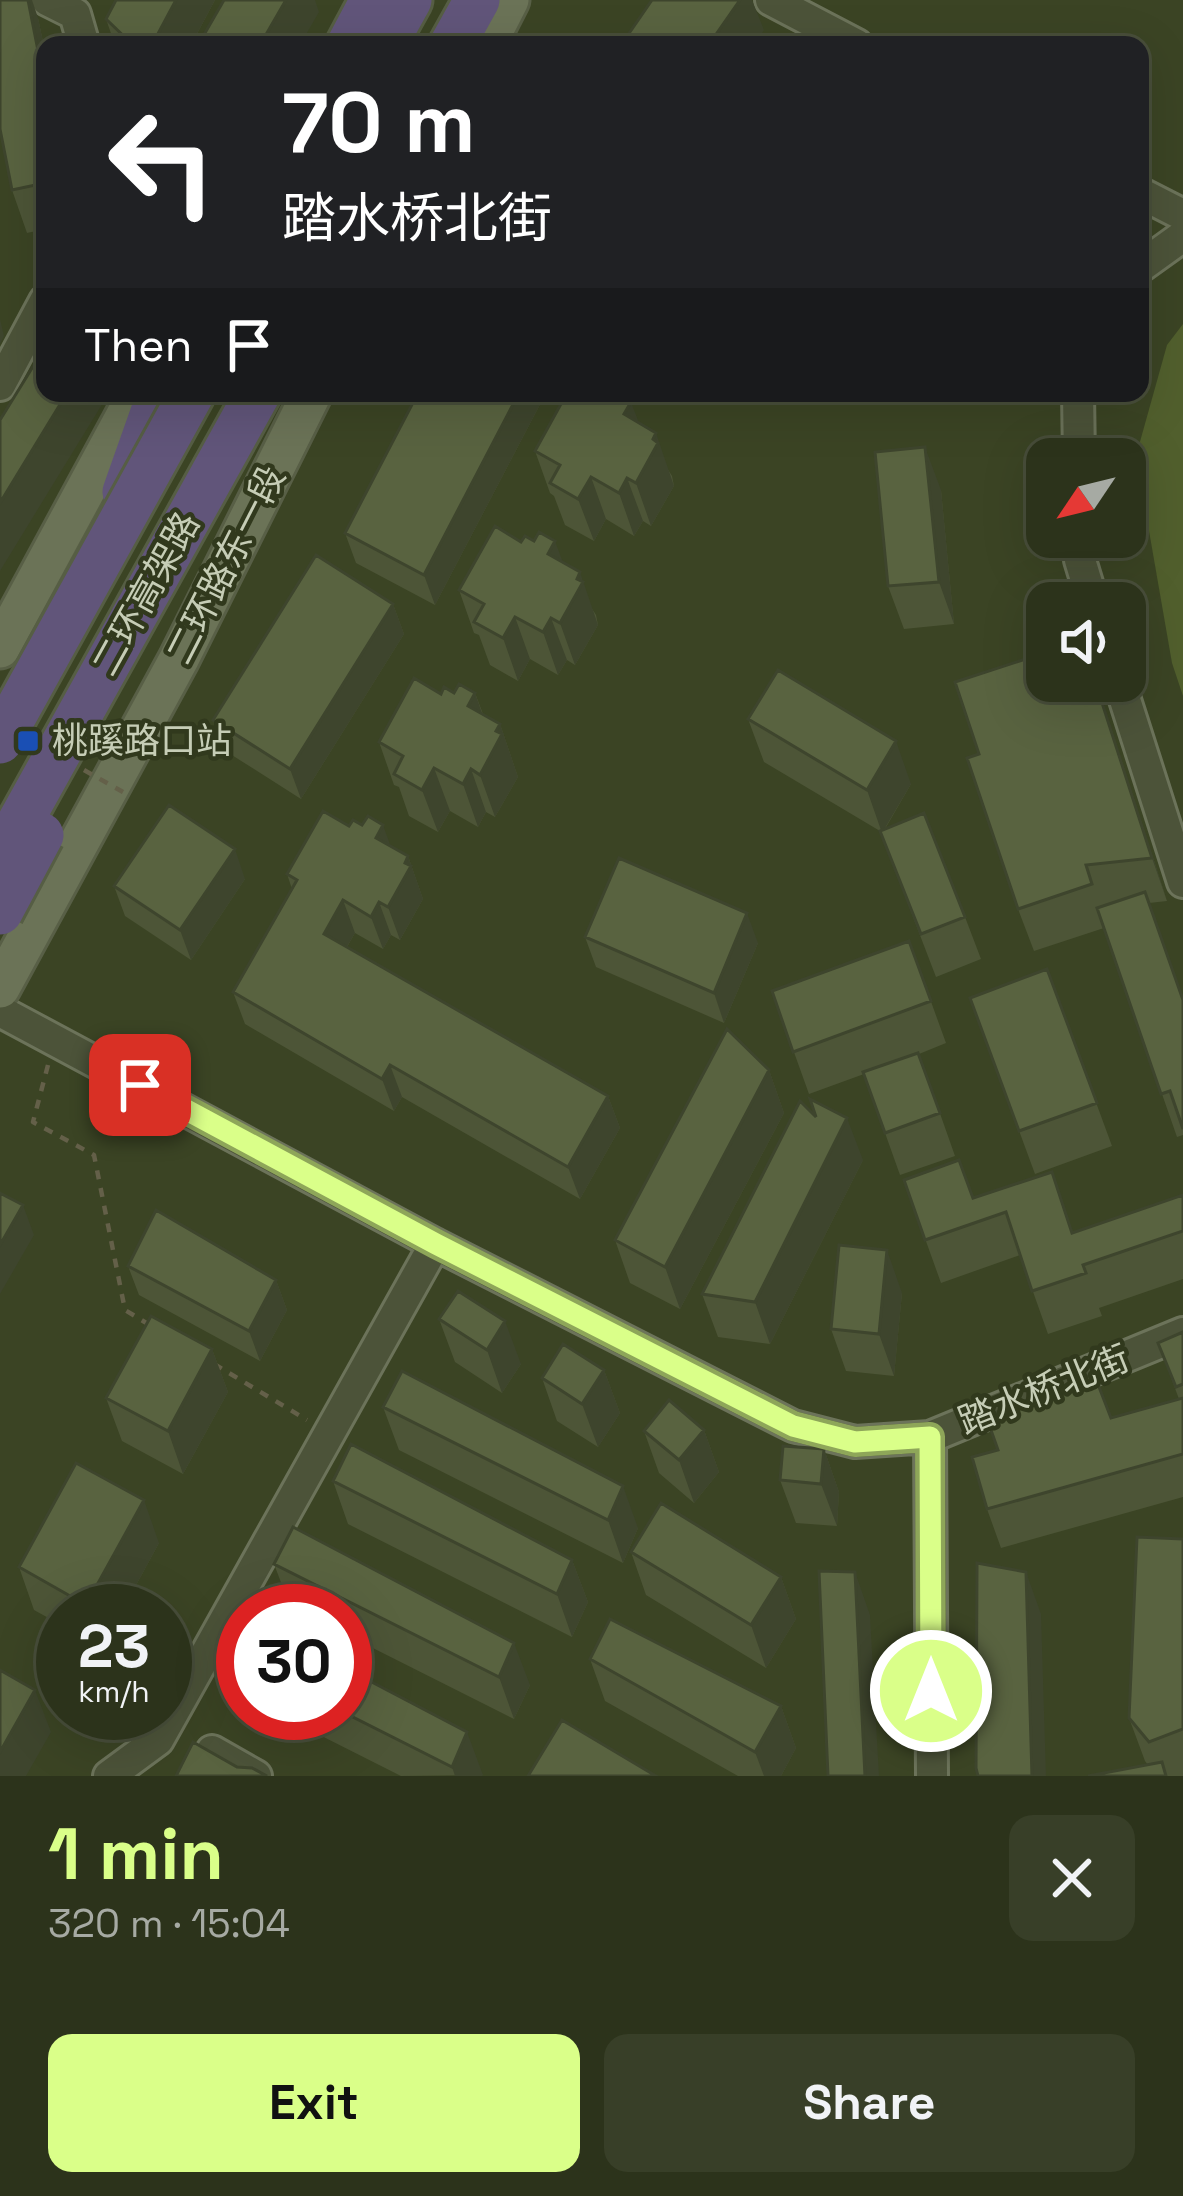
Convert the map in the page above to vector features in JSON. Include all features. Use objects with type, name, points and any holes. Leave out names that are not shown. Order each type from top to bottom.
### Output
[{"type":"highway","points":[[354,36],[374,0]]},
{"type":"highway","points":[[389,36],[409,0]]},
{"type":"highway","points":[[457,36],[477,0]]},
{"type":"highway","points":[[109,544],[156,402]]},
{"type":"highway","name":"二环高架路","points":[[0,742],[187,402]]},
{"type":"highway","name":"二环高架路","points":[[0,858],[253,402]]},
{"type":"highway","points":[[0,912],[74,773],[121,670],[141,602]]},
{"type":"main road","points":[[331,36],[351,0]]},
{"type":"main road","points":[[491,36],[509,0]]},
{"type":"main road","points":[[4,632],[133,402]]},
{"type":"main road","name":"二环路东一段","points":[[0,988],[179,659],[308,402]]},
{"type":"street","points":[[47,0],[75,14],[81,36]]},
{"type":"street","points":[[771,0],[840,36]]},
{"type":"street","points":[[1149,198],[1183,215]]},
{"type":"street","points":[[1149,261],[1183,236]]},
{"type":"street","points":[[0,385],[36,318]]},
{"type":"street","points":[[1078,402],[1079,438]]},
{"type":"street","points":[[1126,702],[1183,882]]},
{"type":"street","name":"踏水桥北街","points":[[0,1011],[436,1244],[793,1426],[855,1442],[930,1437],[1183,1333]]},
{"type":"street","points":[[109,1776],[158,1740],[436,1244]]},
{"type":"street","points":[[930,1437],[932,1776]]},
{"type":"street","points":[[212,1751],[256,1776]]},
{"type":"path","points":[[55,1040],[33,1122],[94,1155],[125,1310],[166,1335]]},
{"type":"path","points":[[206,1359],[327,1432]]},
{"type":"shaded area","points":[[1183,324],[1183,696],[1172,663],[1146,514],[1146,438],[1141,438],[1167,345]]},
{"type":"building","points":[[0,0],[28,0],[36,40],[36,185],[12,190],[0,129]]},
{"type":"building","points":[[116,0],[176,0],[157,36],[124,36],[106,19]]},
{"type":"building","points":[[224,0],[286,0],[265,36],[203,36]]},
{"type":"building","points":[[652,0],[740,0],[715,36],[627,36]]},
{"type":"building","points":[[36,362],[36,402],[62,402],[0,503],[0,420]]},
{"type":"building","points":[[413,402],[514,402],[424,575],[345,533]]},
{"type":"building","points":[[562,402],[631,402],[624,414],[656,433],[653,439],[658,443],[636,483],[627,478],[619,493],[591,477],[578,499],[550,483],[560,465],[535,451]]},
{"type":"building","points":[[925,447],[939,582],[888,586],[875,452]]},
{"type":"building","points":[[495,526],[521,542],[525,536],[534,541],[539,532],[555,541],[548,554],[580,572],[577,579],[583,582],[560,623],[551,618],[543,632],[515,617],[503,638],[474,622],[484,604],[459,590]]},
{"type":"building","points":[[316,555],[393,604],[290,769],[213,720]]},
{"type":"building","points":[[1026,659],[1026,702],[1102,702],[1152,858],[1086,865],[1092,884],[1018,909],[967,758],[979,754],[955,682]]},
{"type":"building","points":[[778,670],[896,741],[867,790],[748,719]]},
{"type":"building","points":[[414,678],[441,694],[444,687],[454,693],[459,684],[475,693],[468,706],[500,724],[496,731],[502,734],[480,775],[471,769],[463,784],[434,768],[422,790],[394,774],[403,756],[379,742]]},
{"type":"building","points":[[169,805],[235,849],[180,930],[114,886]]},
{"type":"building","points":[[323,811],[349,826],[353,820],[362,825],[368,816],[383,825],[376,838],[408,856],[405,863],[411,866],[388,907],[379,902],[371,917],[343,900],[324,934],[608,1096],[568,1167],[390,1065],[382,1079],[233,992],[297,880],[287,874]]},
{"type":"building","points":[[924,813],[965,917],[921,934],[880,831]]},
{"type":"building","points":[[619,858],[747,913],[714,993],[585,937]]},
{"type":"building","points":[[1145,892],[1183,1000],[1183,1129],[1170,1091],[1161,1094],[1097,908]]},
{"type":"building","points":[[909,941],[931,1001],[793,1052],[772,991]]},
{"type":"building","points":[[1047,969],[1097,1103],[1019,1131],[970,998]]},
{"type":"building","points":[[727,1029],[769,1070],[665,1267],[615,1240]]},
{"type":"building","points":[[918,1053],[940,1113],[885,1133],[863,1072]]},
{"type":"building","points":[[810,1099],[847,1118],[755,1302],[702,1294],[800,1101],[816,1117]]},
{"type":"building","points":[[959,1160],[973,1198],[1052,1172],[1072,1233],[1183,1195],[1183,1231],[1083,1265],[1086,1273],[1032,1291],[1006,1212],[925,1240],[904,1180]]},
{"type":"building","points":[[0,1193],[23,1205],[0,1245]]},
{"type":"building","points":[[156,1210],[276,1280],[249,1331],[128,1266]]},
{"type":"building","points":[[839,1245],[887,1250],[879,1334],[831,1329]]},
{"type":"building","points":[[458,1291],[505,1321],[487,1350],[439,1319]]},
{"type":"building","points":[[151,1316],[212,1349],[168,1431],[106,1398]]},
{"type":"building","points":[[1183,1332],[1183,1384],[1176,1387],[1158,1343]]},
{"type":"building","points":[[563,1344],[604,1370],[582,1404],[542,1378]]},
{"type":"building","points":[[402,1371],[623,1486],[608,1520],[383,1407]]},
{"type":"building","points":[[1094,1374],[1111,1418],[1183,1398],[1183,1454],[987,1509],[972,1457],[998,1450],[986,1416]]},
{"type":"building","points":[[669,1400],[704,1430],[679,1460],[644,1431]]},
{"type":"building","points":[[351,1444],[572,1560],[557,1594],[333,1481]]},
{"type":"building","points":[[783,1446],[824,1449],[821,1484],[780,1480]]},
{"type":"building","points":[[76,1463],[144,1500],[98,1584],[49,1584],[19,1567]]},
{"type":"building","points":[[661,1503],[781,1577],[751,1625],[631,1552]]},
{"type":"building","points":[[293,1527],[514,1643],[499,1677],[372,1613],[372,1584],[314,1584],[274,1564]]},
{"type":"building","points":[[1137,1537],[1183,1539],[1183,1729],[1149,1742],[1129,1718]]},
{"type":"building","points":[[977,1563],[1026,1572],[1032,1776],[978,1776]]},
{"type":"building","points":[[819,1571],[855,1572],[865,1776],[828,1776]]},
{"type":"building","points":[[610,1619],[781,1706],[755,1752],[590,1659]]},
{"type":"building","points":[[0,1670],[35,1690],[0,1752]]},
{"type":"building","points":[[372,1682],[467,1732],[452,1767],[372,1727]]},
{"type":"building","points":[[562,1720],[656,1776],[528,1776]]},
{"type":"building","points":[[193,1742],[237,1767],[267,1776],[176,1776]]},
{"type":"building","points":[[1162,1762],[1166,1776],[1088,1776]]},
{"type":"place","name":"桃蹊路口站","points":[[28,741]]},
{"type":"route","points":[[140,1085],[436,1244],[793,1426],[855,1442],[930,1437],[931,1691]]}]
